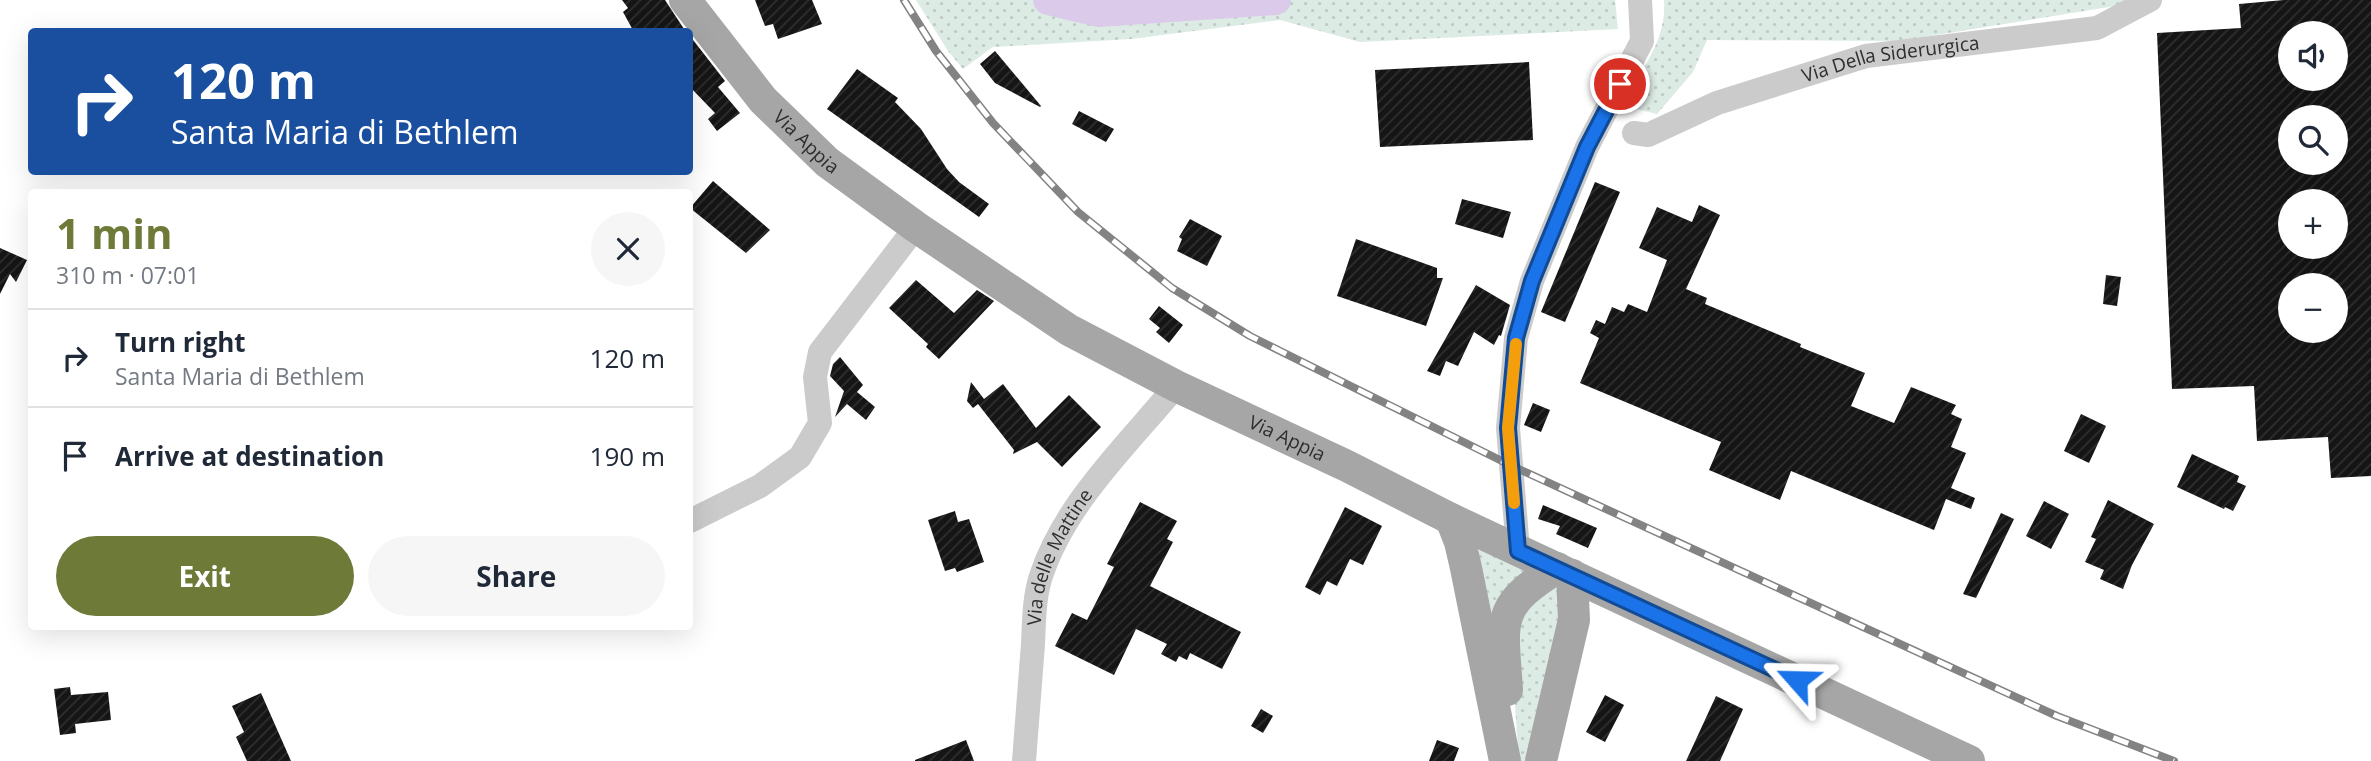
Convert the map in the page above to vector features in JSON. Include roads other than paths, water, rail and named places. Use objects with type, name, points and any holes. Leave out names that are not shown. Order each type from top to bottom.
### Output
[{"type":"main road","name":"Via Appia","points":[[685,0],[763,100],[827,162],[916,227],[1069,330],[1176,386],[1347,466],[1451,519],[1969,761]]},
{"type":"main road","points":[[1451,519],[1460,541],[1506,761]]},
{"type":"main road","points":[[1506,761],[1506,616],[1511,604],[1532,583],[1564,572],[1574,598],[1570,641],[1541,761]]},
{"type":"main road","points":[[1570,641],[1590,621],[1613,610],[1627,608],[1650,611]]},
{"type":"street","points":[[1518,551],[1508,428],[1516,338],[1532,281],[1587,147],[1642,41],[1640,0]]},
{"type":"street","name":"Via Della Siderurgica","points":[[1634,133],[1648,135],[1717,103],[1866,56],[2097,28],[2150,0]]},
{"type":"street","points":[[693,519],[760,486],[800,457],[820,423],[815,377],[820,352],[916,227]]},
{"type":"street","name":"Via delle Mattine","points":[[1024,761],[1035,613],[1040,578],[1048,558],[1067,520],[1086,491],[1176,386]]},
{"type":"waterway","points":[[1048,0],[1098,12],[1276,0]]},
{"type":"railway","points":[[904,0],[936,51],[993,123],[1078,212],[1172,288],[1250,336],[1510,465],[2057,716],[2174,761]]}]
